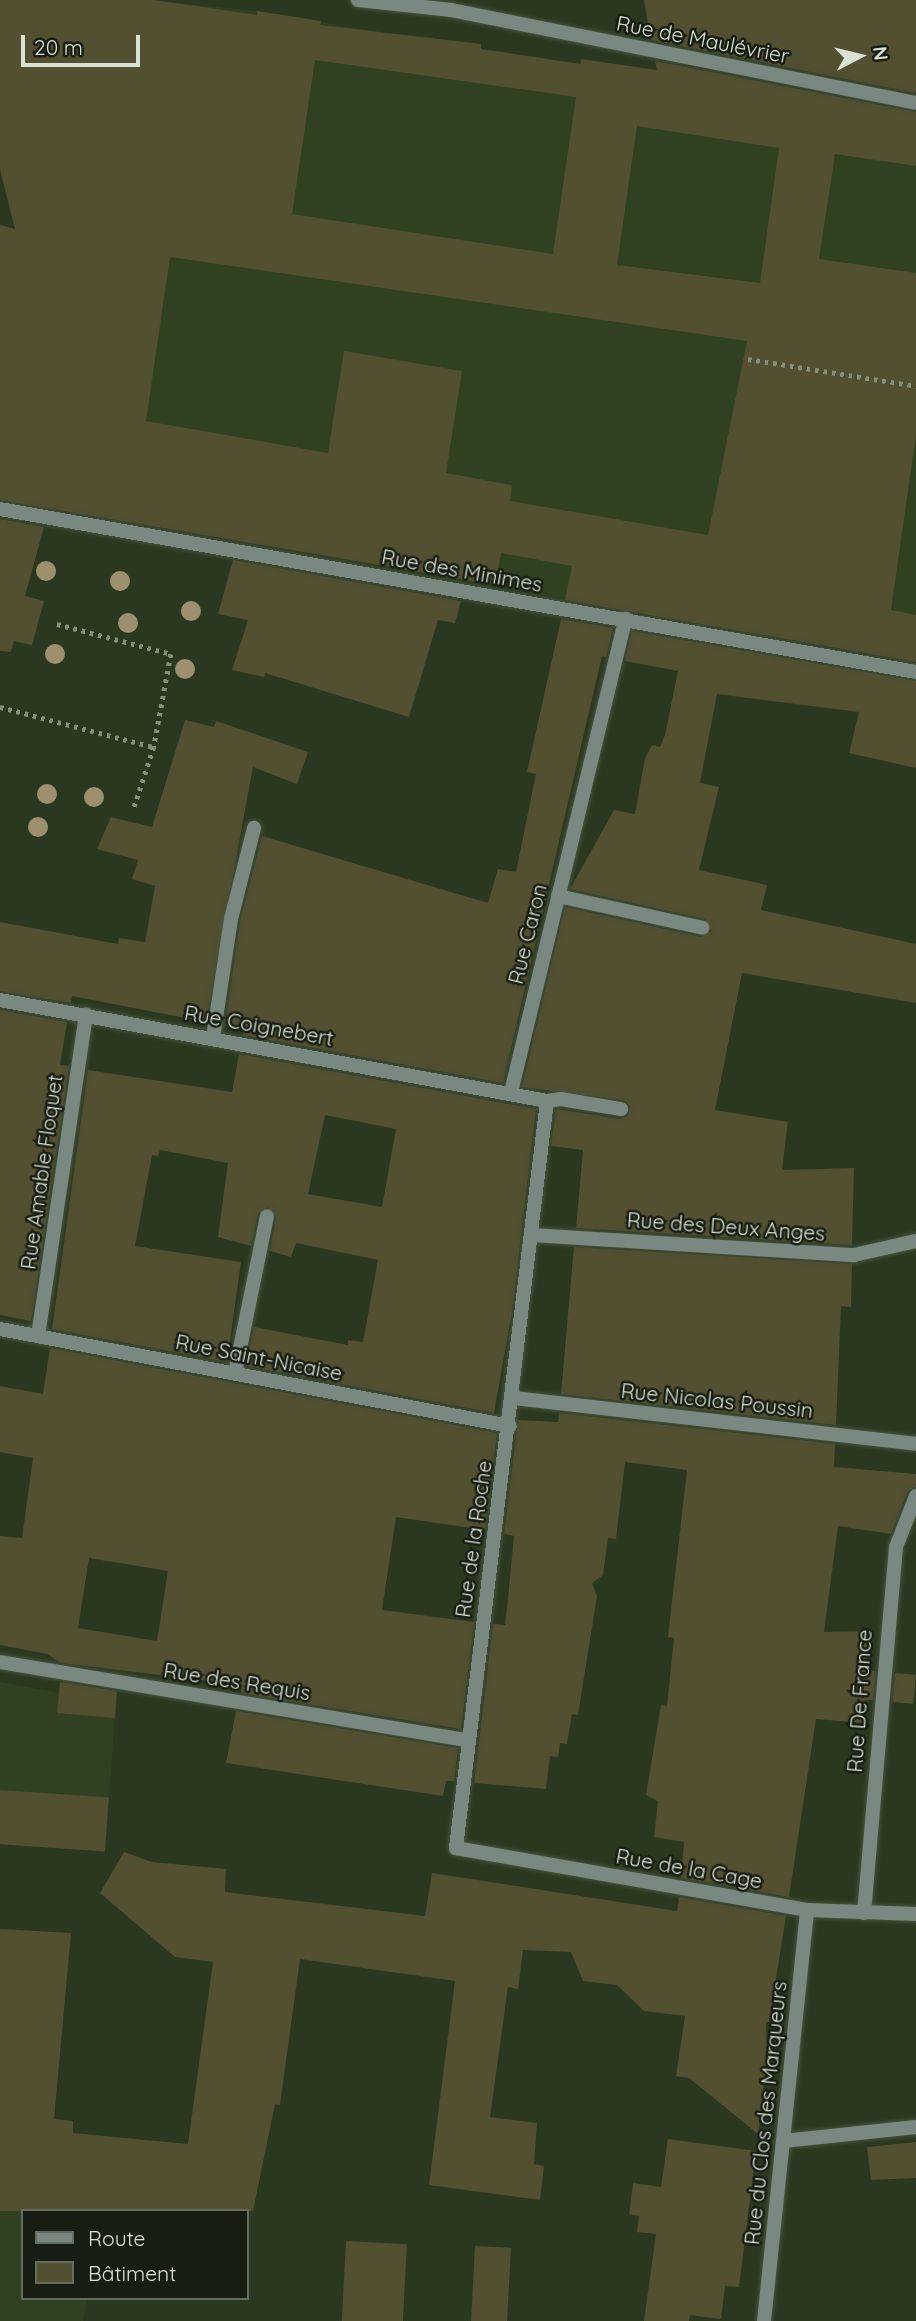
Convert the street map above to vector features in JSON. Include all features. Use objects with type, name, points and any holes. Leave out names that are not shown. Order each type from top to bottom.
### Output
[{"type":"street","name":"Rue de Maulévrier","points":[[358,0],[452,5],[916,103]]},
{"type":"street","name":"Rue des Minimes","points":[[0,509],[916,672]]},
{"type":"street","name":"Rue Caron","points":[[511,1092],[625,619]]},
{"type":"street","points":[[213,1038],[231,919],[254,828]]},
{"type":"street","points":[[558,896],[703,928]]},
{"type":"street","name":"Rue Coignebert","points":[[0,1000],[511,1092]]},
{"type":"street","name":"Rue Amable Floquet","points":[[38,1336],[86,1015]]},
{"type":"street","points":[[511,1092],[547,1101],[561,1099],[621,1109]]},
{"type":"street","points":[[532,1235],[547,1101]]},
{"type":"street","points":[[235,1373],[267,1216]]},
{"type":"street","name":"Rue des Deux Anges","points":[[532,1235],[854,1255],[916,1241]]},
{"type":"street","name":"Rue de la Roche","points":[[456,1848],[466,1740],[514,1398],[532,1235]]},
{"type":"street","name":"Rue Saint-Nicaise","points":[[0,1329],[510,1426]]},
{"type":"street","name":"Rue Nicolas Poussin","points":[[514,1398],[916,1444]]},
{"type":"street","name":"Rue De France","points":[[864,1913],[895,1547],[916,1496]]},
{"type":"street","name":"Rue des Requis","points":[[0,1662],[466,1740]]},
{"type":"street","name":"Rue de la Cage","points":[[456,1848],[807,1910],[916,1914]]},
{"type":"street","name":"Rue du Clos des Marqueurs","points":[[764,2321],[807,1910]]},
{"type":"street","points":[[783,2141],[916,2127]]},
{"type":"path","points":[[748,359],[916,386]]},
{"type":"path","points":[[57,625],[171,654],[153,747],[133,811]]},
{"type":"path","points":[[0,707],[153,747]]},
{"type":"shaded area","points":[[167,2],[257,11],[419,39],[420,35],[434,37],[436,42],[481,44],[481,49],[580,64],[581,59],[916,115],[916,662],[265,544],[87,365],[168,31]]},
{"type":"shaded area","points":[[0,1682],[116,1703],[105,1851],[0,1844]]},
{"type":"shaded area","points":[[0,1929],[71,1933],[54,2119],[24,2209],[21,2209],[21,2300],[87,2300],[83,2321],[0,2321]]},
{"type":"building","points":[[0,0],[154,0],[257,15],[257,11],[321,21],[320,25],[481,44],[481,49],[581,64],[581,59],[657,70],[655,61],[916,112],[916,166],[835,154],[819,259],[916,273],[916,435],[891,610],[916,615],[916,662],[565,600],[572,566],[501,553],[495,585],[0,500],[0,225],[15,229],[0,169]],"holes":[[[315,60],[576,97],[553,254],[292,214]],[[637,126],[779,148],[760,283],[617,265]],[[170,257],[747,341],[708,535],[510,501],[512,485],[446,473],[462,371],[344,351],[328,453],[146,421]]]},
{"type":"building","points":[[644,0],[916,0],[916,93],[651,40]]},
{"type":"building","points":[[0,519],[44,527],[25,596],[44,601],[32,645],[14,641],[11,652],[0,651]]},
{"type":"building","points":[[233,560],[461,601],[455,623],[438,620],[409,717],[265,673],[264,677],[232,670],[248,620],[218,614]]},
{"type":"building","points":[[561,619],[613,628],[606,657],[602,656],[503,1083],[243,1035],[244,1030],[225,1026],[240,921],[262,836],[488,903],[498,869],[516,872],[536,774],[527,772]]},
{"type":"building","points":[[632,631],[916,681],[916,768],[849,753],[859,712],[717,694],[700,783],[719,787],[699,870],[767,885],[761,910],[916,944],[916,1003],[742,973],[715,1110],[788,1122],[782,1170],[854,1168],[852,1245],[576,1228],[583,1150],[551,1146],[556,1109],[620,1119],[628,1116],[630,1106],[623,1100],[522,1087],[565,907],[701,937],[712,931],[705,919],[570,889],[614,810],[635,814],[645,758],[652,745],[660,747],[665,735],[678,671],[625,661]]},
{"type":"building","points":[[185,720],[214,727],[216,721],[308,752],[297,784],[253,767],[206,1022],[72,996],[71,1003],[0,991],[0,922],[118,944],[119,938],[145,942],[155,886],[132,879],[138,860],[97,849],[111,817],[152,827]]},
{"type":"building","points":[[0,1010],[67,1022],[60,1065],[69,1066],[31,1321],[0,1315]]},
{"type":"building","points":[[239,1054],[536,1109],[512,1312],[494,1413],[246,1366],[254,1327],[348,1345],[348,1340],[363,1342],[378,1260],[296,1243],[291,1257],[270,1251],[276,1217],[268,1207],[258,1213],[251,1246],[218,1237],[228,1163],[160,1150],[158,1156],[152,1155],[135,1246],[241,1262],[227,1362],[52,1329],[88,1070],[232,1092]],"holes":[[[325,1115],[396,1129],[382,1207],[308,1194]]]},
{"type":"building","points":[[574,1247],[852,1264],[851,1307],[841,1306],[836,1425],[561,1394]]},
{"type":"building","points":[[50,1348],[497,1433],[485,1530],[396,1517],[382,1610],[474,1622],[461,1729],[241,1693],[242,1685],[61,1663],[47,1654],[0,1645],[0,1536],[22,1538],[33,1458],[0,1452],[0,1386],[43,1394]],"holes":[[[89,1558],[168,1571],[157,1641],[78,1628]]]},
{"type":"building","points":[[559,1413],[835,1444],[834,1467],[916,1474],[916,1487],[907,1492],[891,1534],[838,1526],[824,1632],[868,1631],[866,1670],[876,1671],[873,1700],[865,1700],[864,1723],[816,1719],[789,1897],[681,1878],[684,1842],[654,1837],[658,1801],[646,1795],[661,1705],[667,1706],[674,1638],[668,1637],[687,1470],[625,1462],[616,1539],[608,1538],[603,1575],[592,1583],[597,1596],[578,1715],[572,1714],[567,1744],[560,1743],[558,1757],[550,1756],[546,1789],[474,1783],[493,1624],[505,1625],[514,1536],[504,1534],[518,1420],[558,1422]]},
{"type":"building","points":[[895,1673],[916,1675],[913,1704],[892,1702]]},
{"type":"building","points":[[60,1682],[117,1691],[115,1718],[57,1713]]},
{"type":"building","points":[[236,1711],[458,1748],[454,1781],[446,1781],[443,1796],[226,1763]]},
{"type":"building","points":[[0,1790],[109,1798],[105,1851],[0,1844]]},
{"type":"building","points":[[124,1852],[152,1862],[226,1869],[225,1892],[425,1916],[432,1873],[677,1911],[679,1897],[786,1916],[769,2022],[766,2022],[767,2057],[758,2134],[689,2078],[676,2076],[685,2016],[644,2011],[617,1985],[583,1981],[571,1952],[523,1950],[518,1989],[508,1987],[490,2117],[537,2123],[534,2164],[544,2166],[540,2200],[429,2185],[455,1981],[300,1959],[280,2105],[275,2104],[253,2211],[0,2211],[0,1929],[71,1933],[54,2119],[73,2121],[73,2133],[188,2144],[213,1962],[175,1957],[100,1893]]},
{"type":"building","points":[[668,2139],[756,2151],[739,2287],[725,2286],[721,2319],[690,2315],[689,2321],[644,2321],[656,2234],[637,2232],[639,2216],[629,2214],[633,2183],[661,2187]]},
{"type":"building","points":[[916,2142],[916,2178],[871,2180],[867,2147]]},
{"type":"building","points":[[346,2241],[407,2244],[403,2321],[342,2321]]},
{"type":"building","points":[[475,2246],[511,2248],[507,2321],[471,2321]]}]
